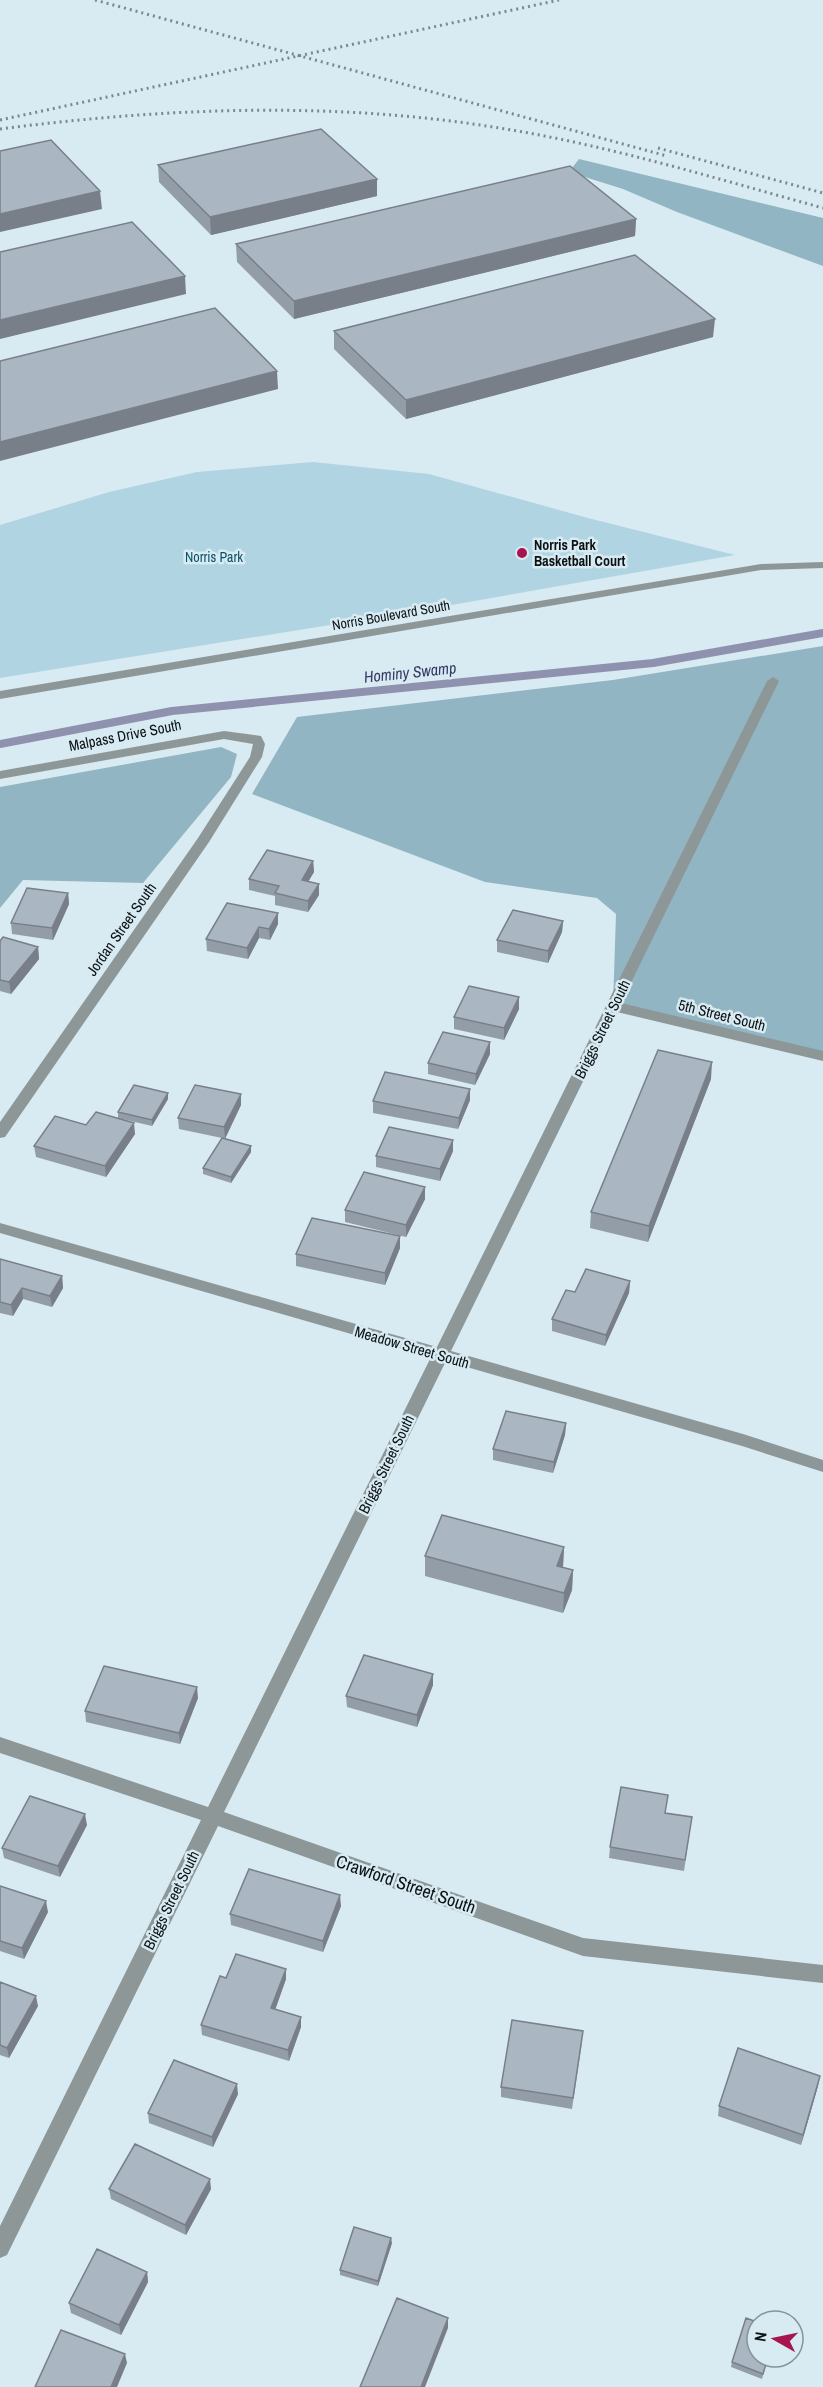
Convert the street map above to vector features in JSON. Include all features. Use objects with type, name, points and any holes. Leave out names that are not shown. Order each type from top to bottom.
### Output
[{"type":"street","name":"Norris Boulevard South","points":[[0,695],[760,567],[823,565]]},
{"type":"street","name":"Briggs Street South","points":[[0,2248],[773,681]]},
{"type":"street","name":"Malpass Drive South","points":[[0,775],[207,737],[224,735],[257,739]]},
{"type":"street","name":"Jordan Street South","points":[[0,1133],[204,839],[256,757],[259,744],[257,739]]},
{"type":"street","name":"5th Street South","points":[[613,1006],[823,1056]]},
{"type":"street","name":"Meadow Street South","points":[[0,1228],[743,1440],[823,1466]]},
{"type":"street","name":"Crawford Street South","points":[[0,1745],[212,1816],[583,1947],[823,1974]]},
{"type":"green space","name":"Norris Park","points":[[313,462],[429,474],[588,518],[735,555],[429,609],[0,678],[0,525],[109,492],[197,472]]},
{"type":"shaded area","points":[[579,159],[823,218],[823,266],[677,212],[623,189],[569,172]]},
{"type":"shaded area","points":[[823,646],[823,1056],[613,1006],[616,914],[597,898],[485,882],[252,794],[297,717],[613,680]]},
{"type":"shaded area","points":[[221,747],[237,754],[231,777],[143,883],[23,880],[0,908],[0,787]]},
{"type":"building","points":[[321,129],[377,179],[210,217],[158,165]]},
{"type":"building","points":[[51,140],[100,191],[0,214],[0,151]]},
{"type":"building","points":[[570,166],[636,219],[294,301],[236,244]]},
{"type":"building","points":[[132,222],[185,276],[0,320],[0,252]]},
{"type":"building","points":[[635,255],[715,319],[406,400],[334,331]]},
{"type":"building","points":[[215,308],[277,371],[0,442],[0,361]]},
{"type":"building","points":[[267,850],[313,861],[302,880],[319,884],[308,901],[275,893],[279,886],[249,879]]},
{"type":"building","points":[[27,888],[68,893],[52,928],[11,923]]},
{"type":"building","points":[[227,903],[278,913],[269,929],[259,927],[247,948],[206,939]]},
{"type":"building","points":[[513,910],[563,921],[548,951],[497,940]]},
{"type":"building","points":[[3,937],[38,947],[9,982],[0,980],[0,941]]},
{"type":"building","points":[[469,986],[519,997],[504,1028],[454,1017]]},
{"type":"building","points":[[443,1032],[490,1042],[476,1074],[428,1063]]},
{"type":"building","points":[[658,1050],[712,1062],[649,1226],[591,1212]]},
{"type":"building","points":[[385,1072],[470,1089],[459,1118],[373,1101]]},
{"type":"building","points":[[134,1085],[168,1093],[152,1120],[118,1112]]},
{"type":"building","points":[[195,1085],[241,1094],[224,1127],[178,1118]]},
{"type":"building","points":[[96,1112],[134,1123],[105,1166],[34,1146],[55,1116],[86,1125]]},
{"type":"building","points":[[389,1127],[453,1140],[440,1169],[376,1156]]},
{"type":"building","points":[[222,1138],[251,1146],[231,1177],[203,1168]]},
{"type":"building","points":[[364,1172],[425,1187],[406,1225],[345,1210]]},
{"type":"building","points":[[312,1218],[400,1236],[385,1273],[296,1254]]},
{"type":"building","points":[[0,1259],[62,1276],[50,1296],[22,1288],[11,1305],[0,1302]]},
{"type":"building","points":[[586,1269],[630,1281],[606,1335],[552,1319],[566,1290],[575,1292]]},
{"type":"building","points":[[506,1411],[566,1423],[554,1462],[493,1449]]},
{"type":"building","points":[[442,1515],[564,1547],[557,1566],[573,1570],[564,1593],[425,1556]]},
{"type":"building","points":[[364,1655],[433,1674],[417,1715],[346,1696]]},
{"type":"building","points":[[104,1666],[197,1687],[179,1733],[85,1711]]},
{"type":"building","points":[[621,1787],[668,1795],[665,1813],[692,1817],[685,1860],[610,1847]]},
{"type":"building","points":[[30,1796],[85,1814],[58,1866],[2,1848]]},
{"type":"building","points":[[249,1869],[340,1895],[323,1941],[230,1914]]},
{"type":"building","points":[[0,1886],[46,1901],[22,1948],[0,1941]]},
{"type":"building","points":[[236,1954],[286,1969],[271,2008],[301,2017],[288,2050],[201,2025],[220,1976],[226,1978]]},
{"type":"building","points":[[0,1982],[36,1996],[7,2048],[0,2045]]},
{"type":"building","points":[[512,2020],[583,2031],[573,2098],[501,2087]]},
{"type":"building","points":[[738,2048],[820,2076],[803,2135],[719,2106]]},
{"type":"building","points":[[174,2060],[237,2084],[212,2137],[148,2113]]},
{"type":"building","points":[[135,2144],[210,2179],[185,2225],[109,2189]]},
{"type":"building","points":[[354,2227],[391,2238],[378,2281],[340,2270]]},
{"type":"building","points":[[97,2249],[147,2272],[119,2325],[69,2303]]},
{"type":"building","points":[[397,2298],[448,2318],[421,2387],[360,2387]]},
{"type":"building","points":[[745,2321],[745,2367],[732,2362]]},
{"type":"building","points":[[61,2330],[125,2354],[111,2387],[35,2387]]},
{"type":"building","points":[[750,2369],[764,2369],[763,2374]]},
{"type":"waterway","name":"Hominy Swamp","points":[[0,744],[172,711],[653,663],[823,633]]},
{"type":"railway","points":[[95,0],[299,56]]},
{"type":"railway","points":[[299,56],[559,0]]},
{"type":"railway","points":[[0,120],[299,56]]},
{"type":"railway","points":[[299,56],[667,156]]},
{"type":"railway","points":[[0,129],[185,112],[246,110],[370,113],[535,134],[659,163],[823,208]]},
{"type":"railway","points":[[658,148],[823,193]]},
{"type":"place","name":"Norris Park Basketball Court","points":[[522,553]]}]
